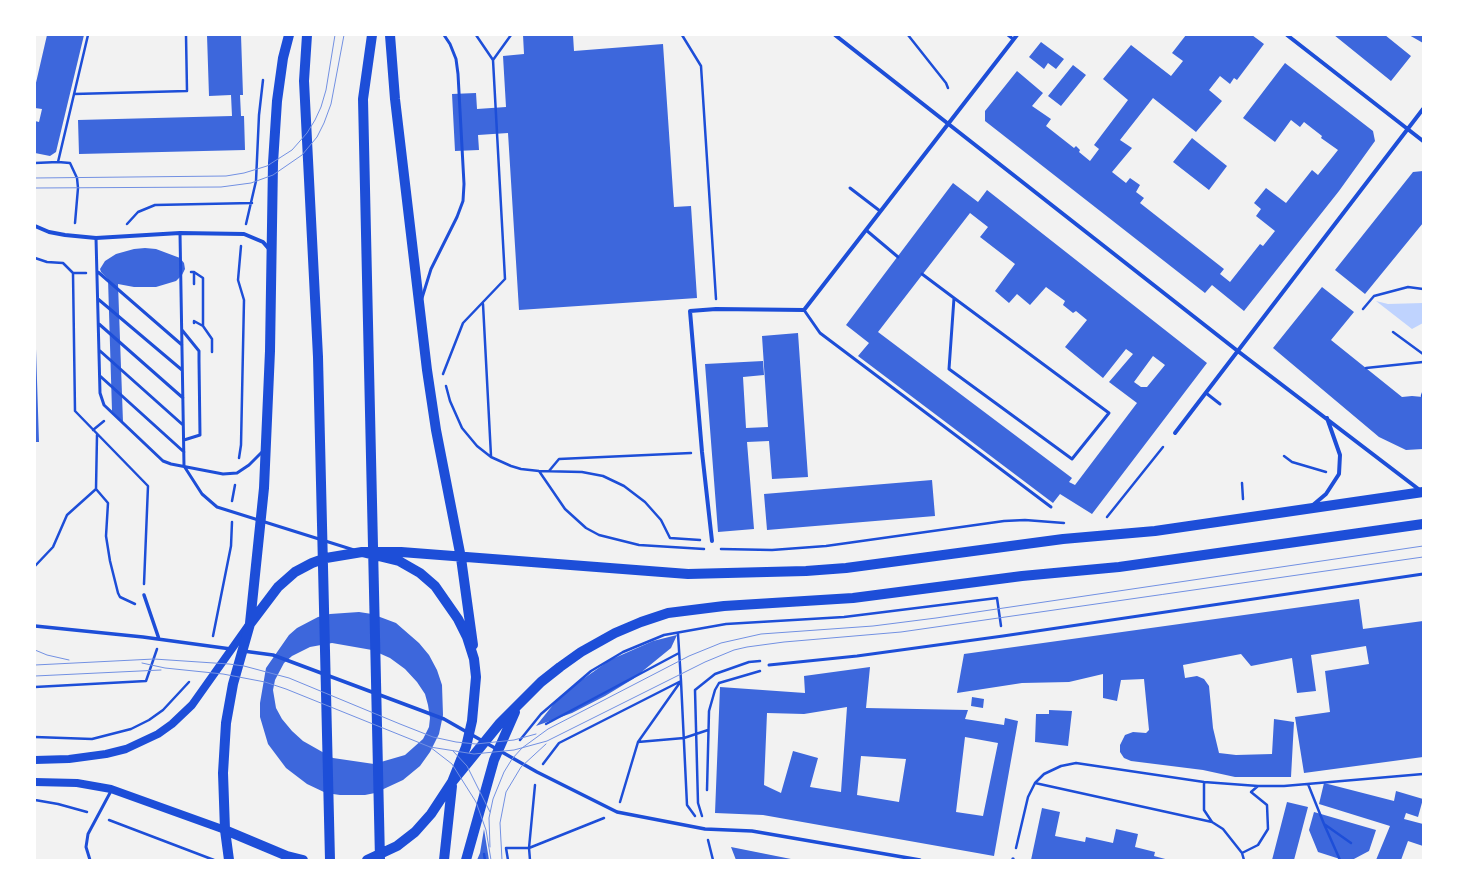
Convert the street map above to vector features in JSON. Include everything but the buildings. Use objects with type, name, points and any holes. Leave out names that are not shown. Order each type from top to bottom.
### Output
[{"type":"main road","points":[[228,860],[225,830],[223,773],[224,746],[226,723],[233,684],[246,630],[262,521],[266,448],[273,162],[277,101],[283,58],[289,35]]},
{"type":"main road","points":[[307,35],[304,81],[318,357],[330,860]]},
{"type":"main road","points":[[372,35],[363,99],[380,860]]},
{"type":"main road","points":[[390,35],[395,99],[436,430],[461,558],[469,608],[474,659],[476,695],[466,746],[454,778],[444,860]]},
{"type":"main road","points":[[35,760],[68,759],[106,754],[143,742],[172,724],[185,713],[211,680],[278,587],[295,572],[312,562],[326,558],[362,552],[400,552],[461,558],[688,574],[806,571],[1063,539],[1155,531],[1423,492]]},
{"type":"main road","points":[[367,860],[397,846],[415,832],[431,814],[454,778],[505,722],[522,700],[541,682],[581,652],[615,633],[668,613],[724,606],[853,598],[1022,576],[1119,567],[1423,524]]},
{"type":"main road","points":[[362,552],[399,562],[420,573],[435,586],[458,619],[474,659]]},
{"type":"main road","points":[[466,860],[505,722]]},
{"type":"main road","points":[[35,782],[77,783],[112,790],[225,830],[287,856],[304,860]]},
{"type":"street","points":[[835,35],[1239,352],[1423,492]]},
{"type":"street","points":[[712,541],[702,452],[690,311],[716,309],[804,310],[1017,35]]},
{"type":"street","points":[[1287,35],[1423,141]]},
{"type":"street","points":[[1176,433],[1423,109]]},
{"type":"street","points":[[35,226],[54,233],[96,238],[180,232],[244,234],[264,242],[271,252]]},
{"type":"street","points":[[1302,510],[1321,498],[1334,483],[1339,474],[1340,455],[1326,418]]},
{"type":"street","points":[[144,595],[159,639]]},
{"type":"street","points":[[35,626],[159,639],[273,655],[444,719],[536,772],[617,812],[705,829],[752,831],[920,860]]},
{"type":"lane","points":[[420,305],[431,269],[457,217],[463,201],[464,184],[458,74],[456,59],[450,44],[444,35]]},
{"type":"lane","points":[[1008,35],[1014,39]]},
{"type":"lane","points":[[850,188],[880,211]]},
{"type":"lane","points":[[866,230],[898,257]]},
{"type":"lane","points":[[180,232],[184,466],[202,494],[217,506],[362,552]]},
{"type":"lane","points":[[96,238],[100,376],[104,405],[163,461],[223,474],[237,473],[249,465],[266,448]]},
{"type":"lane","points":[[98,272],[182,345]]},
{"type":"lane","points":[[922,274],[1109,413],[1072,459],[949,369],[954,298]]},
{"type":"lane","points":[[98,298],[182,370]]},
{"type":"lane","points":[[804,310],[820,332],[1051,507]]},
{"type":"lane","points":[[98,324],[183,398]]},
{"type":"lane","points":[[182,330],[199,351],[200,435],[184,440]]},
{"type":"lane","points":[[99,350],[183,425]]},
{"type":"lane","points":[[100,376],[184,452]]},
{"type":"lane","points":[[1206,393],[1220,404]]},
{"type":"lane","points":[[769,665],[857,656],[1003,636],[1423,574]]},
{"type":"lane","points":[[90,860],[86,847],[88,834],[112,790]]},
{"type":"path","points":[[58,162],[88,35]]},
{"type":"path","points":[[74,94],[187,91],[186,35]]},
{"type":"path","points":[[443,374],[463,323],[505,279],[493,60],[476,35]]},
{"type":"path","points":[[493,60],[511,35]]},
{"type":"path","points":[[682,35],[701,66],[716,309]]},
{"type":"path","points":[[908,35],[946,82],[948,88]]},
{"type":"path","points":[[215,627],[231,546],[232,511],[241,445],[244,300],[238,280],[239,253],[256,181],[259,115],[264,77]]},
{"type":"path","points":[[35,163],[70,163],[77,178],[78,188],[75,223]]},
{"type":"path","points":[[125,227],[138,212],[155,205],[252,203]]},
{"type":"path","points":[[35,258],[46,262],[63,263],[72,273],[88,273]]},
{"type":"path","points":[[194,272],[194,284]]},
{"type":"path","points":[[1363,309],[1374,296],[1408,287],[1423,289]]},
{"type":"path","points":[[483,303],[491,457],[511,466],[539,471],[582,472],[603,476],[624,486],[645,502],[661,520],[670,538],[712,541]]},
{"type":"path","points":[[194,321],[203,326]]},
{"type":"path","points":[[1393,332],[1423,354]]},
{"type":"path","points":[[1366,368],[1423,362]]},
{"type":"path","points":[[97,434],[96,489],[108,503],[106,536],[110,561],[120,597]]},
{"type":"path","points":[[1107,517],[1163,447]]},
{"type":"path","points":[[549,471],[559,459],[702,452]]},
{"type":"path","points":[[1284,456],[1292,462],[1326,472]]},
{"type":"path","points":[[539,471],[565,509],[586,528],[599,535],[639,546],[706,549]]},
{"type":"path","points":[[1242,483],[1243,499]]},
{"type":"path","points":[[35,566],[52,547],[67,515],[96,489]]},
{"type":"path","points":[[144,588],[146,512]]},
{"type":"path","points":[[714,549],[772,550],[826,546],[1011,521],[1070,523]]},
{"type":"path","points":[[541,714],[591,671],[623,652],[664,635],[704,627],[844,617],[997,598],[1003,636]]},
{"type":"path","points":[[678,634],[686,805],[705,829]]},
{"type":"path","points":[[35,687],[146,681],[159,639]]},
{"type":"path","points":[[546,724],[679,653]]},
{"type":"path","points":[[713,860],[698,803],[696,690],[715,674],[730,668],[760,661],[769,665]]},
{"type":"path","points":[[707,790],[710,700],[719,683],[761,670],[769,665]]},
{"type":"path","points":[[35,737],[92,739],[131,729],[150,720],[163,710],[194,678]]},
{"type":"path","points":[[530,860],[529,848],[536,772],[559,743],[681,681]]},
{"type":"path","points":[[508,860],[506,848],[529,848],[617,812],[638,742],[681,681]]},
{"type":"path","points":[[638,742],[684,738],[708,730]]},
{"type":"path","points":[[1013,859],[1028,797],[1035,784],[1044,774],[1061,766],[1076,763],[1204,782],[1258,786],[1284,786],[1423,774]]},
{"type":"path","points":[[1204,782],[1204,810],[1212,822]]},
{"type":"path","points":[[1035,784],[1212,822],[1223,829],[1242,853],[1244,860]]},
{"type":"path","points":[[1308,784],[1340,860]]},
{"type":"path","points":[[1242,853],[1258,845],[1268,829],[1266,805],[1251,792],[1258,786]]},
{"type":"path","points":[[35,800],[74,808],[98,816],[214,860]]},
{"type":"path","points":[[1324,824],[1351,843]]},
{"type":"path","points":[[484,851],[485,860]]},
{"type":"water","points":[[1376,301],[1388,304],[1423,303],[1423,323],[1412,329]]},
{"type":"tram line","points":[[35,178],[226,176],[244,173],[267,166],[292,150],[307,133],[315,120],[326,90],[335,35]]},
{"type":"tram line","points":[[35,188],[221,187],[251,183],[273,175],[302,155],[317,137],[331,104],[344,35]]},
{"type":"tram line","points":[[490,847],[489,818],[493,799],[504,772],[512,759],[522,748],[548,729],[689,656],[721,643],[761,634],[873,626],[936,618],[1423,546]]},
{"type":"tram line","points":[[430,747],[474,754],[514,750],[547,741],[705,662],[734,650],[747,647],[784,642],[901,632],[1423,557]]},
{"type":"tram line","points":[[35,650],[47,655],[69,660]]},
{"type":"tram line","points":[[35,665],[154,659],[244,666],[289,678],[433,737],[456,742],[476,744],[514,740],[536,734]]},
{"type":"tram line","points":[[142,663],[165,668],[223,674],[265,682],[430,747],[452,764],[476,802],[486,830],[491,860]]},
{"type":"tram line","points":[[35,676],[161,670]]},
{"type":"tram line","points":[[502,860],[500,823],[506,792],[521,767],[546,744]]},
{"type":"tram line","points":[[453,751],[467,766],[490,812]]}]
